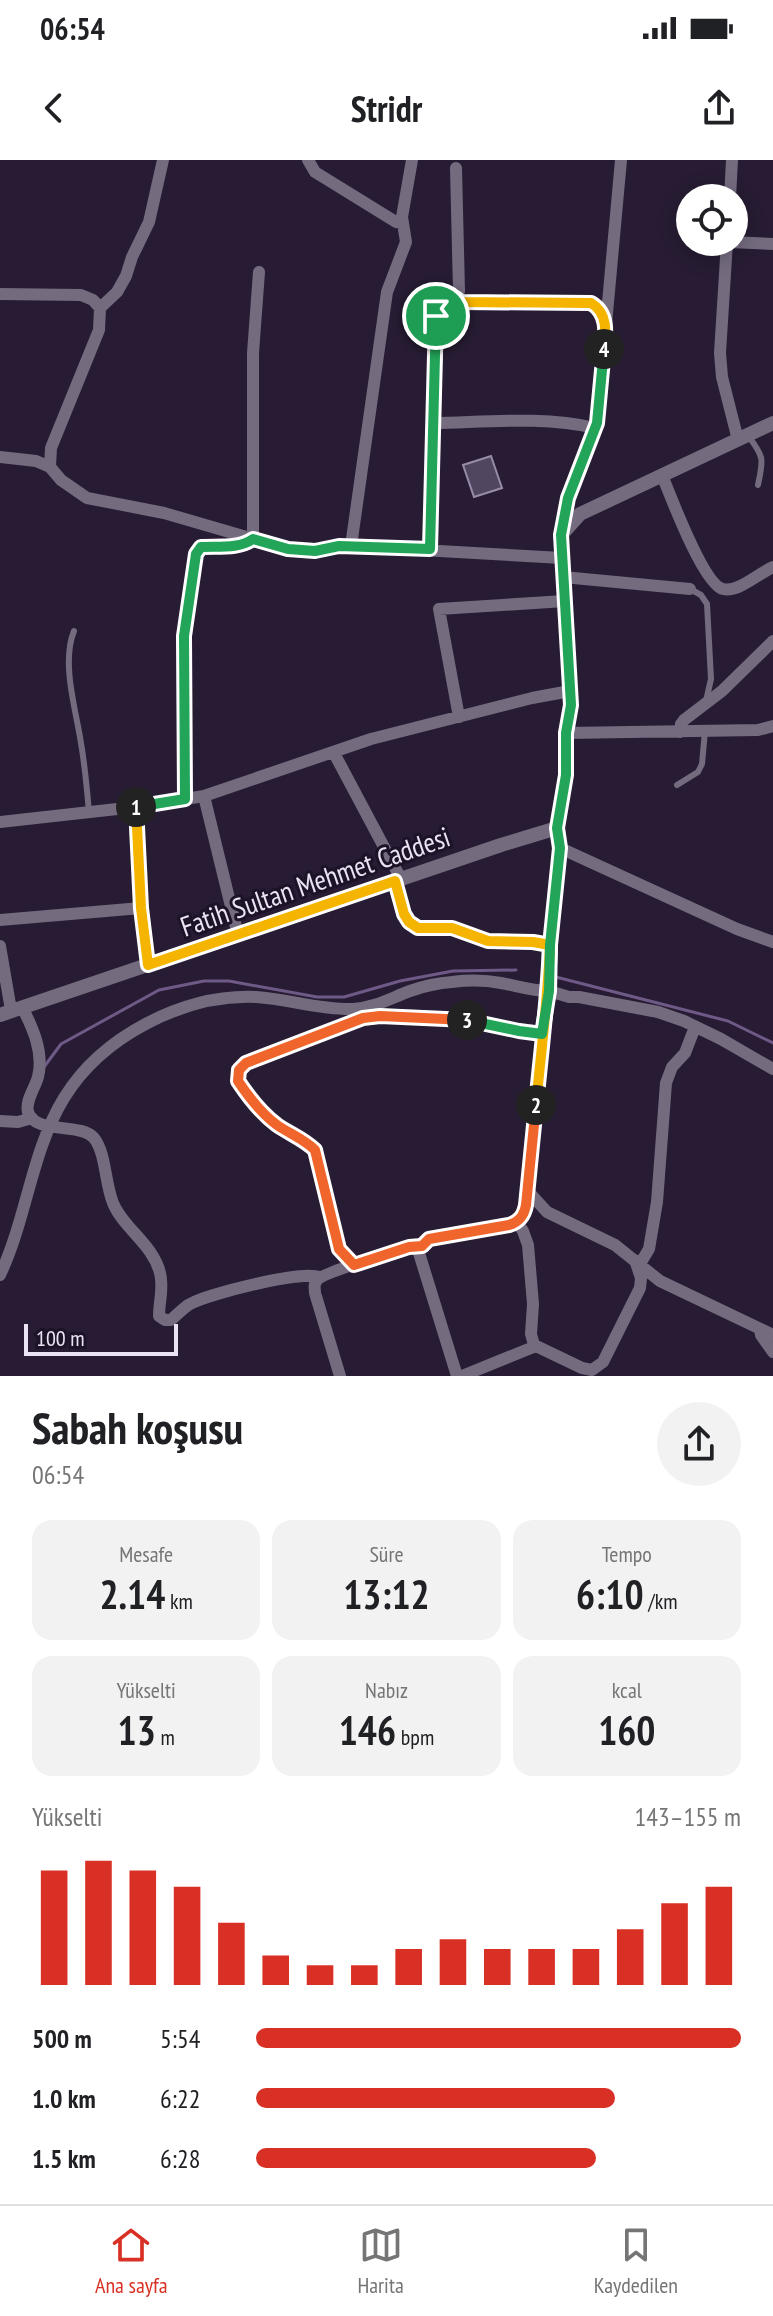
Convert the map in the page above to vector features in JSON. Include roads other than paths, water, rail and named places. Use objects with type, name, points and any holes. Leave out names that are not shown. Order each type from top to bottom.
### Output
[{"type":"street","points":[[100,308],[112,298],[126,276],[149,222],[163,160]]},
{"type":"street","points":[[308,160],[318,175],[396,222],[403,223]]},
{"type":"street","points":[[351,546],[387,292],[406,242],[403,211],[412,160]]},
{"type":"street","points":[[536,1346],[460,1376],[419,1257],[422,1246],[429,1239],[509,1225],[517,1222],[525,1210],[549,991],[550,945],[560,848],[557,828],[566,775],[566,733],[571,705],[561,535],[568,498],[595,428],[621,160]]},
{"type":"street","points":[[731,184],[732,160]]},
{"type":"street","points":[[430,549],[436,316],[456,298],[459,291],[456,168]]},
{"type":"street","points":[[748,243],[773,244]]},
{"type":"street","points":[[727,256],[720,353],[722,377],[742,438]]},
{"type":"street","points":[[253,539],[253,353],[259,272]]},
{"type":"street","points":[[0,294],[81,295],[93,300],[100,308],[99,330],[51,448],[50,467]]},
{"type":"street","points":[[456,298],[461,302],[591,303],[600,309],[606,328]]},
{"type":"street","points":[[434,423],[515,421],[578,424],[595,428]]},
{"type":"street","points":[[561,535],[580,514],[773,423]]},
{"type":"street","points":[[0,457],[36,461],[50,467],[61,480],[87,498],[164,513],[288,549],[315,551],[351,546],[562,558]]},
{"type":"street","points":[[662,475],[703,568],[717,587],[726,590],[739,586],[773,567]]},
{"type":"street","points":[[185,799],[184,636],[196,554],[201,547],[240,545],[253,539]]},
{"type":"street","points":[[563,577],[690,589]]},
{"type":"street","points":[[459,717],[439,609],[565,601]]},
{"type":"street","points":[[680,732],[684,720],[722,691],[773,641]]},
{"type":"street","points":[[0,822],[204,796],[371,739],[570,691]]},
{"type":"street","points":[[566,733],[758,730],[773,726]]},
{"type":"street","points":[[334,753],[398,880]]},
{"type":"street","points":[[204,796],[238,935]]},
{"type":"street","points":[[135,807],[148,965]]},
{"type":"street","name":"Fatih Sultan Mehmet Caddesi","points":[[11,1011],[557,828]]},
{"type":"street","points":[[560,848],[737,929],[773,942]]},
{"type":"street","points":[[0,920],[141,908]]},
{"type":"street","points":[[0,946],[11,1011],[33,1031],[39,1058],[38,1076],[27,1108],[37,1122],[86,1132],[97,1143],[114,1207],[147,1246],[160,1270],[159,1316],[171,1320],[190,1304],[264,1283],[307,1275],[319,1277]]},
{"type":"street","points":[[0,1275],[20,1224],[40,1152],[72,1085],[106,1050],[146,1025],[208,1001],[254,997],[325,1008],[360,1008],[424,987],[469,980],[500,983],[658,1012],[721,1039],[773,1069]]},
{"type":"street","points":[[354,1265],[339,1249],[315,1150],[275,1124],[238,1081],[239,1070],[246,1063],[373,1016],[467,1020],[542,1034]]},
{"type":"street","points":[[637,1262],[649,1249],[657,1202],[666,1083],[672,1067],[685,1053],[695,1027]]},
{"type":"street","points":[[0,1121],[18,1122],[32,1118]]},
{"type":"street","points":[[527,1190],[547,1212],[615,1245],[660,1281],[773,1335]]},
{"type":"street","points":[[517,1222],[528,1245],[533,1304],[531,1339],[536,1346],[582,1368],[596,1368],[609,1376]]},
{"type":"street","points":[[340,1376],[314,1289],[319,1277],[329,1271],[409,1247],[422,1246]]},
{"type":"street","points":[[596,1368],[606,1358],[640,1288],[637,1262]]},
{"type":"street","points":[[760,1329],[773,1352]]},
{"type":"lane","points":[[742,438],[762,457],[758,485]]},
{"type":"lane","points":[[690,589],[701,595],[707,604],[711,679],[705,704]]},
{"type":"lane","points":[[74,631],[70,644],[71,689],[89,812]]},
{"type":"lane","points":[[677,785],[698,772],[705,747],[705,731]]},
{"type":"lane","points":[[398,880],[404,914],[418,928],[452,928],[488,941],[550,945]]},
{"type":"waterway","points":[[44,1067],[61,1044],[159,990],[204,981],[229,981],[317,997],[344,997],[400,981],[453,971],[516,970]]},
{"type":"waterway","points":[[552,976],[728,1021],[773,1043]]}]
